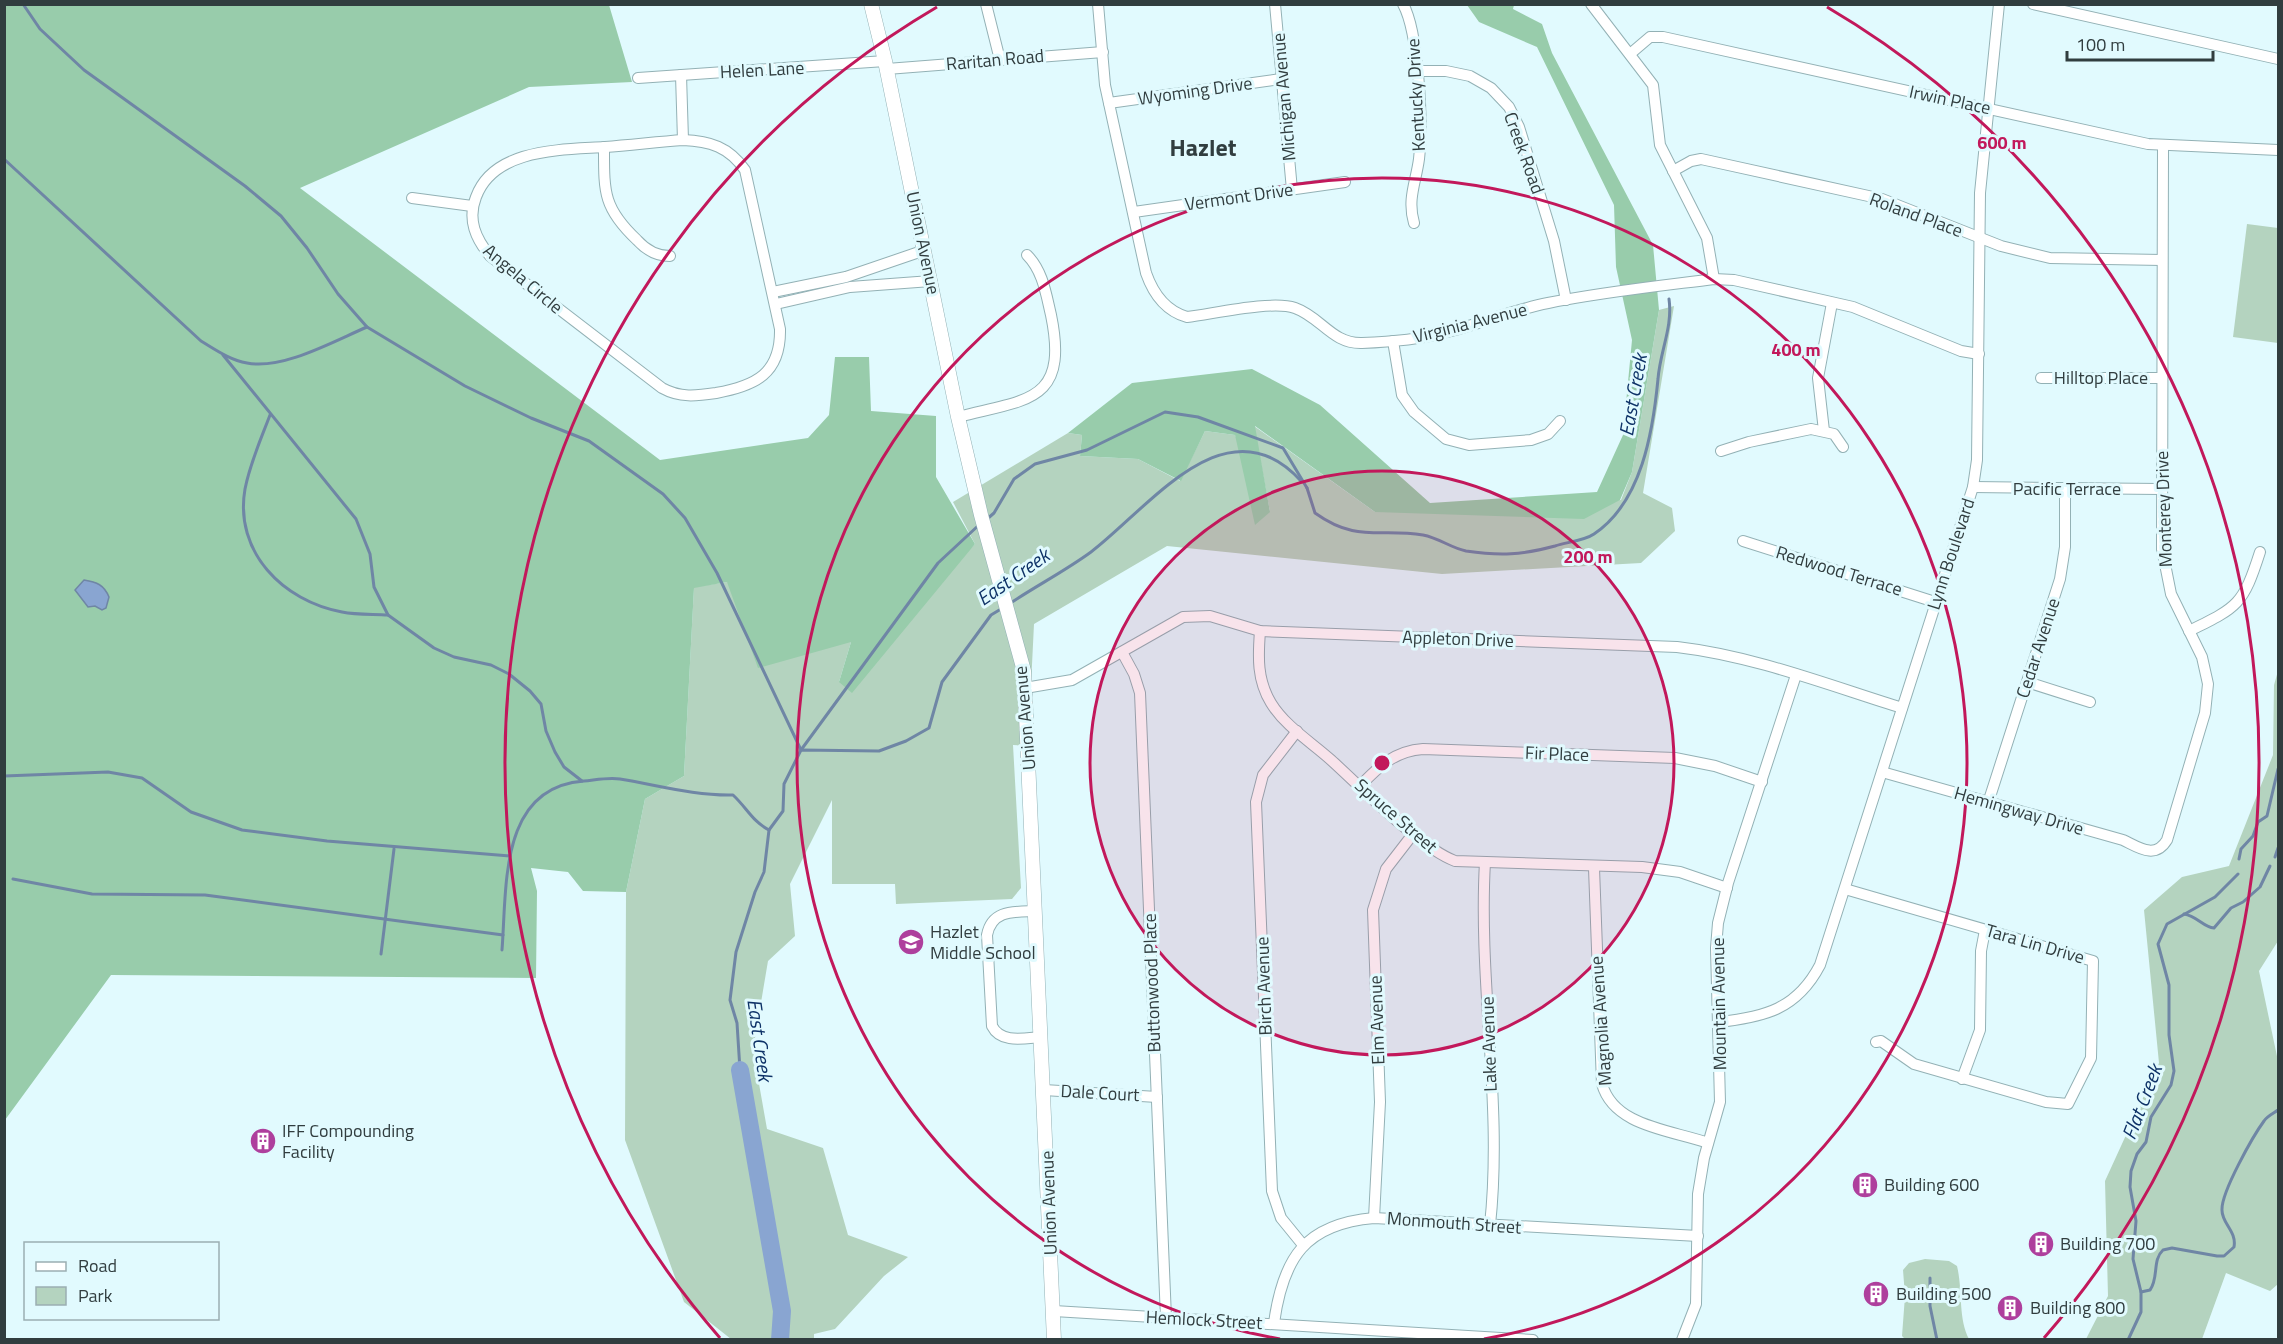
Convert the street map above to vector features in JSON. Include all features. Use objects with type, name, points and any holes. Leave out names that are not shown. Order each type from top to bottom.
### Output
[{"type":"street","name":"Union Avenue","points":[[871,4],[925,250],[958,417],[981,515],[1024,671],[1054,1340]]},
{"type":"street","points":[[986,4],[1000,60]]},
{"type":"street","name":"Virginia Avenue","points":[[1098,4],[1109,103],[1148,279],[1158,296],[1179,315],[1187,317],[1272,306],[1291,307],[1306,313],[1334,336],[1343,340],[1358,343],[1393,341],[1444,333],[1538,305],[1714,279],[1734,280],[1871,314],[1961,351],[1979,354]]},
{"type":"street","name":"Michigan Avenue","points":[[1275,4],[1292,190]]},
{"type":"street","name":"Kentucky Drive","points":[[1403,4],[1411,22],[1421,129],[1419,160],[1410,209],[1414,223]]},
{"type":"street","points":[[1591,4],[1653,84],[1657,136],[1707,238],[1714,279]]},
{"type":"street","name":"Lynn Boulevard","points":[[1719,1022],[1768,1013],[1788,1003],[1803,990],[1823,957],[1973,487],[1977,460],[1980,193],[1999,4]]},
{"type":"street","points":[[2033,4],[2278,59]]},
{"type":"street","name":"Irwin Place","points":[[1630,54],[1650,37],[1663,37],[2163,147],[2278,150]]},
{"type":"street","name":"Raritan Road","points":[[886,65],[1000,60],[1102,52]]},
{"type":"street","name":"Helen Lane","points":[[638,78],[886,65]]},
{"type":"street","name":"Creek Road","points":[[1416,71],[1446,71],[1470,76],[1491,88],[1509,107],[1519,127],[1554,241],[1566,300]]},
{"type":"street","points":[[681,75],[683,140]]},
{"type":"street","name":"Wyoming Drive","points":[[1109,103],[1281,79]]},
{"type":"street","name":"Angela Circle","points":[[683,140],[716,144],[731,153],[745,170],[780,330],[778,352],[767,372],[759,380],[738,389],[698,396],[670,392],[490,256],[476,236],[472,206],[482,185],[501,167],[534,153],[604,147],[683,140]]},
{"type":"street","points":[[604,147],[607,198],[616,220],[644,247],[662,256],[670,256]]},
{"type":"street","name":"Monterey Drive","points":[[2156,850],[2167,840],[2208,699],[2206,668],[2171,594],[2164,569],[2161,489],[2163,147]]},
{"type":"street","name":"Roland Place","points":[[1673,171],[1691,161],[1701,159],[1882,199],[2001,246],[2057,259],[2162,260]]},
{"type":"street","name":"Vermont Drive","points":[[1134,212],[1345,182]]},
{"type":"street","points":[[412,198],[472,206]]},
{"type":"street","points":[[772,292],[846,277],[925,250]]},
{"type":"street","points":[[958,417],[1021,402],[1040,390],[1052,375],[1057,353],[1056,341],[1045,288],[1034,262],[1028,255]]},
{"type":"street","points":[[776,304],[850,287],[931,281]]},
{"type":"street","points":[[1824,431],[1818,378],[1832,303]]},
{"type":"street","points":[[1393,341],[1402,395],[1414,412],[1446,439],[1469,445],[1531,440],[1548,434],[1560,421]]},
{"type":"street","name":"Hilltop Place","points":[[2041,378],[2162,378]]},
{"type":"street","points":[[1720,451],[1749,442],[1811,429],[1834,434],[1843,447]]},
{"type":"street","name":"Pacific Terrace","points":[[1973,487],[2161,489]]},
{"type":"street","name":"Cedar Avenue","points":[[1988,803],[2062,569],[2065,489]]},
{"type":"street","name":"Redwood Terrace","points":[[1743,541],[1935,602]]},
{"type":"street","points":[[2189,631],[2235,607],[2249,587],[2260,552]]},
{"type":"street","name":"Appleton Drive","points":[[1025,688],[1072,680],[1183,617],[1210,615],[1260,631],[1677,647],[1733,656],[1902,708]]},
{"type":"street","name":"Spruce Street","points":[[1260,631],[1259,670],[1264,688],[1274,708],[1413,834],[1444,857],[1455,861],[1594,868],[1642,867],[1680,872],[1727,888]]},
{"type":"street","name":"Buttonwood Place","points":[[1122,652],[1134,674],[1140,693],[1166,1318]]},
{"type":"street","name":"Mountain Avenue","points":[[1682,1340],[1698,1295],[1698,1194],[1708,1143],[1720,1102],[1716,948],[1727,888],[1796,675]]},
{"type":"street","points":[[2027,682],[2091,702]]},
{"type":"street","name":"Birch Avenue","points":[[1297,731],[1263,775],[1256,802],[1272,1191],[1281,1218],[1303,1245]]},
{"type":"street","name":"Fir Place","points":[[1360,786],[1389,759],[1406,751],[1423,749],[1675,758],[1715,766],[1762,782]]},
{"type":"street","name":"Hemingway Drive","points":[[1882,772],[2123,840],[2148,852],[2156,850]]},
{"type":"street","name":"Elm Avenue","points":[[1374,1218],[1380,1102],[1373,909],[1386,869],[1413,834]]},
{"type":"street","name":"Lake Avenue","points":[[1485,862],[1483,908],[1493,1162],[1490,1225]]},
{"type":"street","name":"Magnolia Avenue","points":[[1594,868],[1602,1072],[1605,1094],[1610,1103],[1626,1116],[1708,1143]]},
{"type":"street","name":"Tara Lin Drive","points":[[1845,889],[2093,961],[2091,1058],[2068,1104],[2046,1102],[1914,1064],[1881,1041],[1876,1042]]},
{"type":"street","points":[[1036,911],[1011,912],[996,916],[988,928],[987,935],[992,1026],[995,1032],[1004,1038],[1041,1037]]},
{"type":"street","points":[[1962,1079],[1980,1030],[1982,951],[1985,930]]},
{"type":"street","name":"Dale Court","points":[[1044,1090],[1157,1096]]},
{"type":"street","name":"Monmouth Street","points":[[1274,1323],[1283,1278],[1303,1245],[1334,1225],[1374,1218],[1698,1236]]},
{"type":"street","name":"Hemlock Street","points":[[1054,1311],[1533,1340]]},
{"type":"green space","points":[[5,5],[609,5],[632,82],[529,87],[300,188],[660,460],[808,438],[829,415],[835,357],[869,357],[871,411],[936,416],[936,477],[975,544],[852,693],[839,682],[851,642],[758,668],[727,582],[694,588],[684,776],[645,799],[626,892],[583,891],[568,872],[531,868],[537,891],[536,978],[111,975],[5,1120]]},
{"type":"green space","points":[[1467,5],[1514,5],[1513,9],[1542,24],[1552,53],[1653,245],[1659,310],[1632,472],[1620,500],[1584,519],[1375,512],[1255,426],[1270,512],[1255,525],[1235,435],[1205,431],[1181,481],[1138,459],[1080,456],[1082,435],[1068,433],[1132,383],[1252,369],[1320,405],[1430,503],[1597,492],[1623,435],[1632,340],[1616,267],[1614,205],[1537,47],[1479,22]]},
{"type":"green space","points":[[2247,224],[2278,228],[2278,343],[2233,337]]},
{"type":"green space","points":[[1674,306],[1643,493],[1672,508],[1675,531],[1641,563],[1442,574],[1167,546],[1034,624],[1028,746],[1013,745],[1021,888],[1012,899],[896,904],[895,884],[832,884],[832,800],[790,884],[795,936],[768,961],[753,1050],[767,1129],[823,1148],[848,1235],[908,1257],[884,1276],[835,1329],[814,1334],[814,1339],[731,1339],[684,1302],[625,1140],[626,892],[645,799],[684,776],[694,587],[727,582],[851,642],[839,682],[975,544],[953,502],[1068,433],[1082,435],[1080,456],[1138,459],[1180,481],[1205,431],[1235,435],[1270,512],[1254,426],[1375,512],[1621,500],[1632,472],[1659,310]]},
{"type":"green space","points":[[2278,671],[2278,941],[2259,971],[2278,1061],[2278,1284],[2270,1291],[2226,1273],[2202,1339],[2086,1339],[2108,1296],[2105,1181],[2159,1063],[2144,910],[2182,877],[2229,866],[2273,755],[2274,685]]},
{"type":"green space","points":[[1925,1259],[1949,1261],[1957,1266],[1963,1322],[1969,1339],[1905,1339],[1902,1336],[1905,1296],[1903,1270],[1909,1263]]},
{"type":"water","points":[[84,580],[96,583],[105,590],[109,597],[106,608],[102,610],[95,606],[88,607],[75,590]]},
{"type":"waterway","points":[[23,4],[40,29],[84,70],[245,186],[281,216],[307,248],[338,294],[367,327],[465,386],[531,418],[589,441],[663,494],[685,518],[717,573],[801,750],[938,563],[980,524]]},
{"type":"waterway","points":[[4,159],[201,341],[229,357],[247,363],[276,362],[308,353],[367,327]]},
{"type":"waterway","name":"East Creek","points":[[1307,488],[1315,513],[1343,528],[1368,533],[1423,535],[1466,551],[1490,554],[1521,553],[1580,540],[1594,534],[1624,504],[1642,464],[1653,421],[1659,369],[1668,329],[1669,299]]},
{"type":"waterway","points":[[223,355],[356,519],[370,554],[374,587],[388,615],[434,648],[454,657],[491,665],[509,674],[530,691],[541,704],[546,731],[555,752],[564,767],[582,781]]},
{"type":"waterway","points":[[986,520],[994,513],[1014,479],[1035,464],[1087,450],[1165,412],[1198,417],[1283,448],[1307,488]]},
{"type":"waterway","points":[[270,415],[245,489],[244,512],[247,533],[255,553],[282,585],[300,597],[342,612],[388,615]]},
{"type":"waterway","name":"East Creek","points":[[1009,604],[1091,552],[1163,489],[1190,469],[1217,456],[1245,451],[1273,459],[1301,481]]},
{"type":"waterway","name":"East Creek","points":[[740,1070],[737,1023],[730,1000],[736,952],[755,892],[764,872],[769,830],[783,811],[784,784],[801,750],[879,751],[906,741],[929,728],[942,682],[991,615],[1001,609]]},
{"type":"waterway","name":"Flat Creek","points":[[2239,859],[2241,849],[2253,836],[2258,822],[2267,816],[2278,769]]},
{"type":"waterway","points":[[4,776],[108,772],[142,778],[191,812],[242,830],[327,841],[510,856]]},
{"type":"waterway","points":[[502,950],[505,897],[513,844],[522,820],[536,801],[556,787],[616,778],[690,792],[733,795],[754,818],[769,830]]},
{"type":"waterway","points":[[2275,857],[2278,848]]},
{"type":"waterway","points":[[381,954],[394,849]]},
{"type":"waterway","points":[[2184,914],[2214,928],[2231,908],[2243,902],[2260,887],[2270,866]]},
{"type":"waterway","name":"Flat Creek","points":[[2128,1340],[2141,1312],[2141,1292],[2133,1259],[2136,1221],[2130,1187],[2131,1171],[2137,1154],[2146,1142],[2151,1117],[2171,1085],[2174,1071],[2169,1035],[2169,985],[2158,944],[2167,924],[2215,897],[2238,874]]},
{"type":"waterway","points":[[13,879],[92,894],[205,895],[503,935]]},
{"type":"waterway","name":"East Creek","points":[[740,1070],[782,1311],[780,1340]]},
{"type":"waterway","points":[[2141,1292],[2150,1290],[2153,1285],[2158,1259],[2163,1250],[2172,1248],[2224,1256],[2234,1247],[2233,1236],[2222,1214],[2223,1201],[2232,1177],[2265,1119],[2278,1110]]},
{"type":"waterway","points":[[1930,1278],[1930,1306],[1937,1340]]},
{"type":"place","name":"Hazlet Middle School","points":[[911,942]]},
{"type":"place","name":"IFF Compounding Facility","points":[[263,1141]]},
{"type":"place","name":"Building 600","points":[[1865,1185]]},
{"type":"place","name":"Building 700","points":[[2041,1244]]},
{"type":"place","name":"Building 500","points":[[1876,1294]]},
{"type":"place","name":"Building 800","points":[[2010,1308]]},
{"type":"district","name":"Hazlet","points":[[1203,148]]}]
